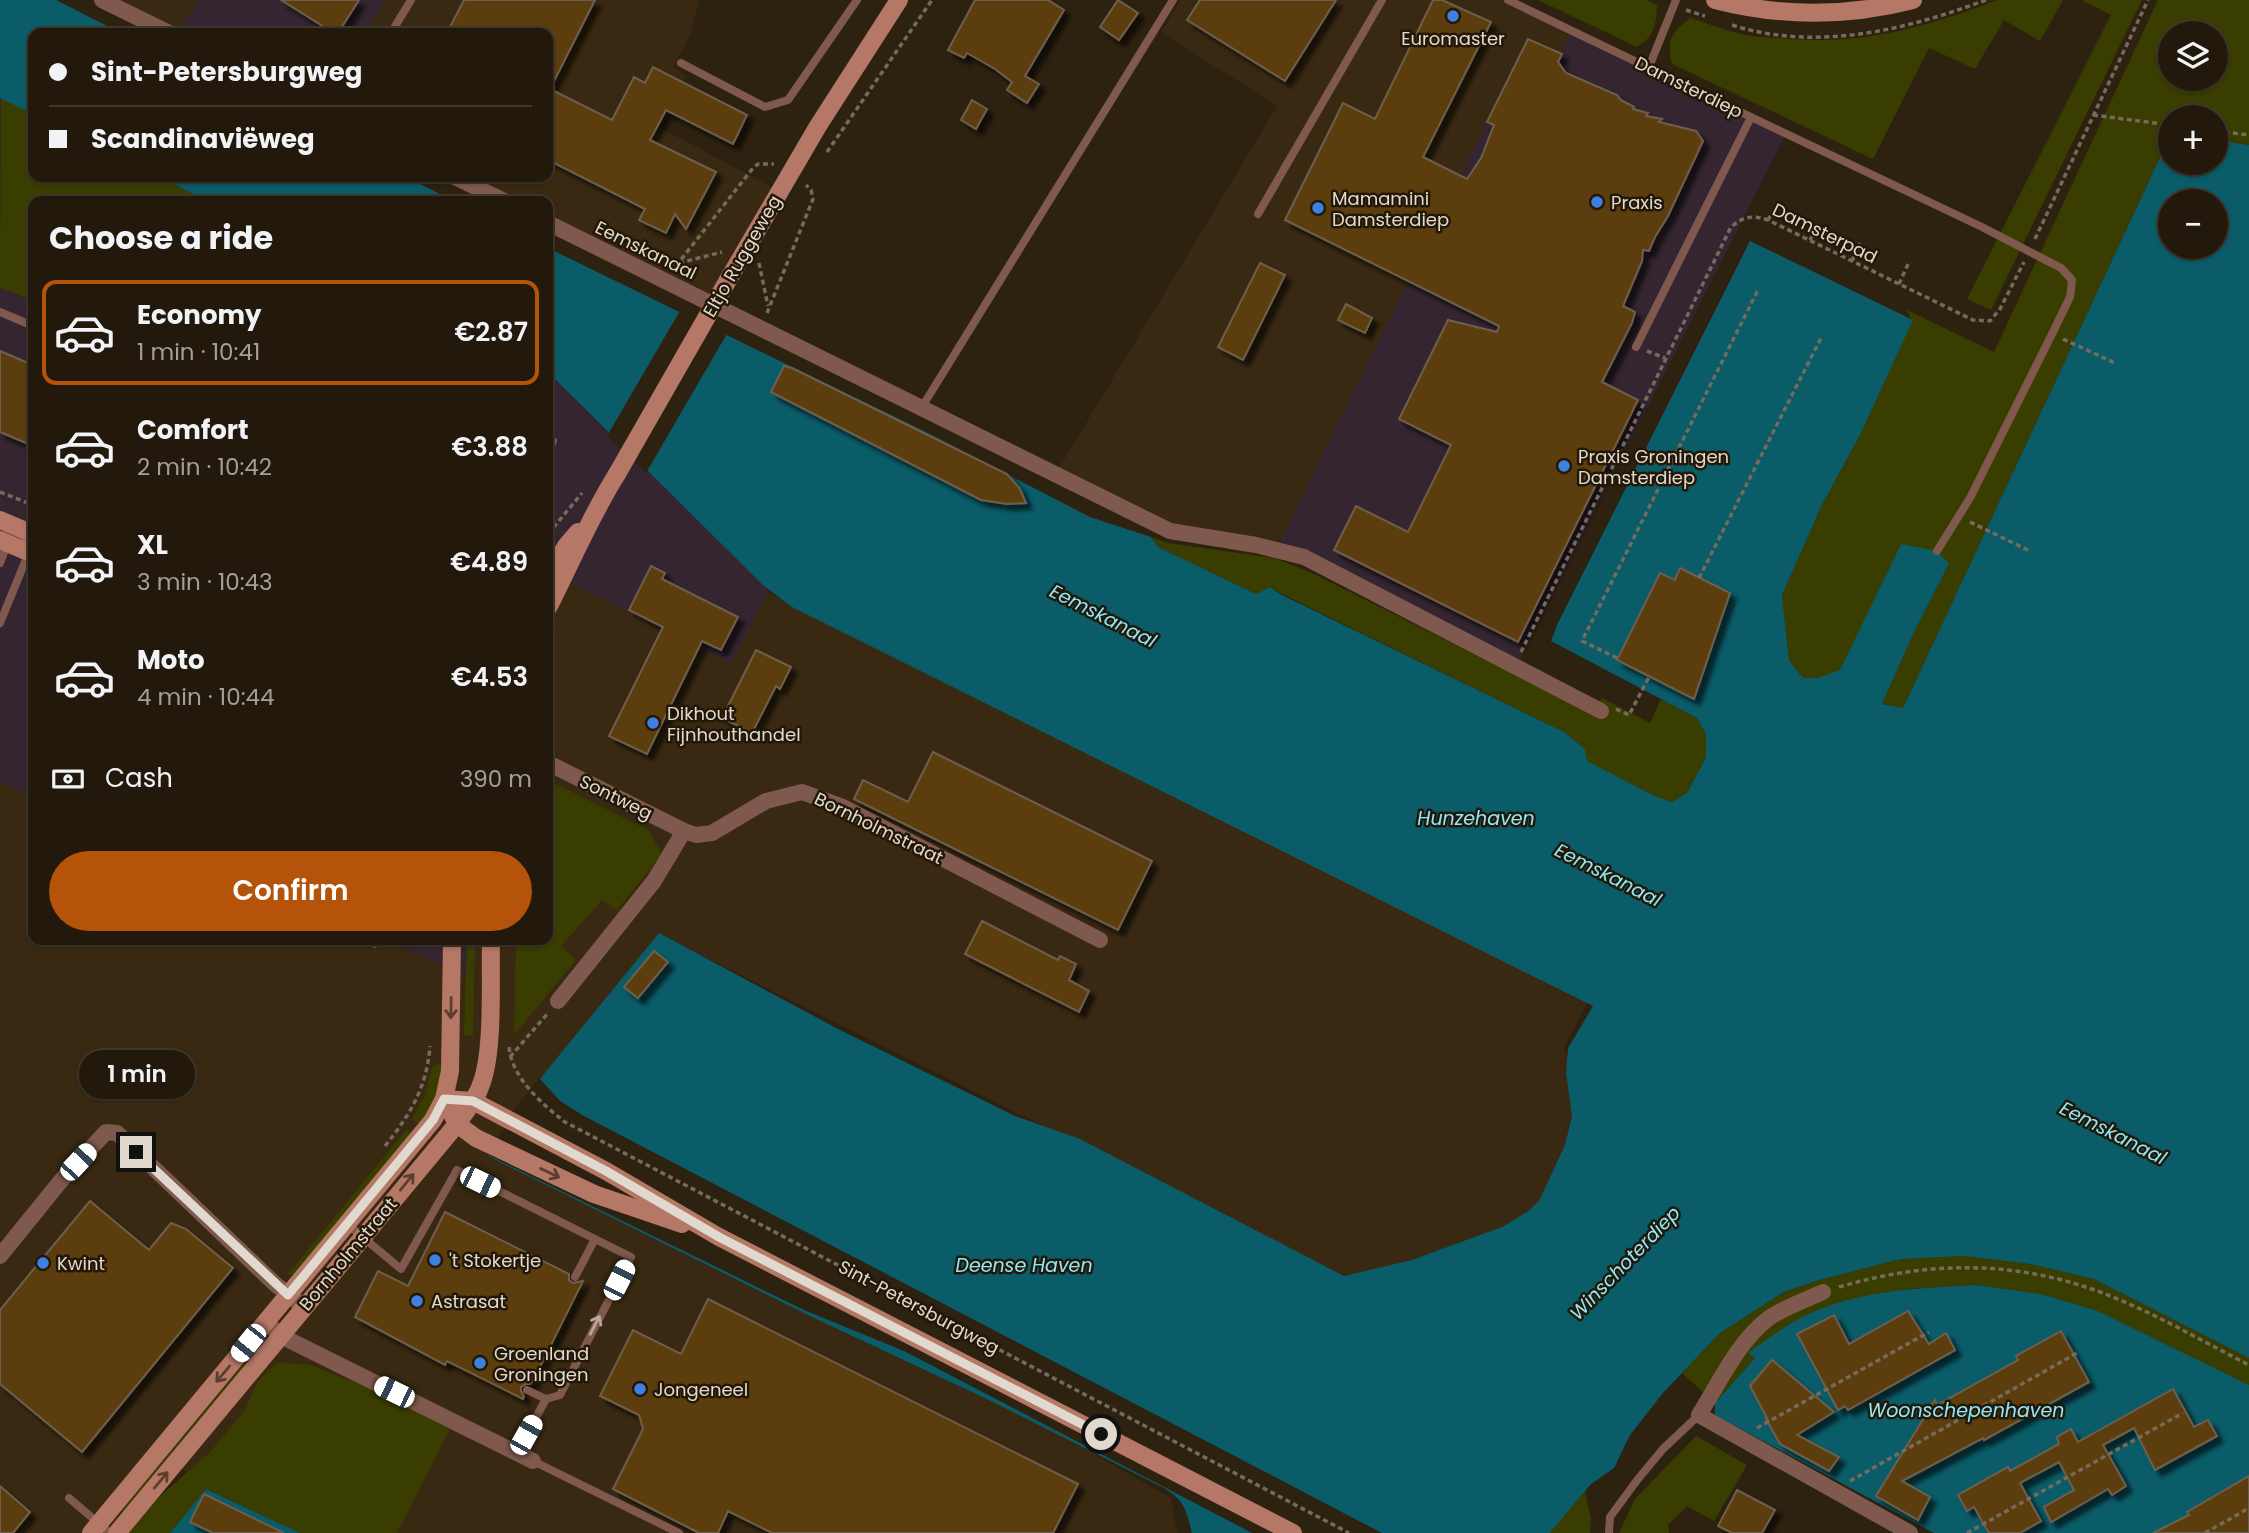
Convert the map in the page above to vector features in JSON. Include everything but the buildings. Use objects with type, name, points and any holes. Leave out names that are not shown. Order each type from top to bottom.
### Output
[{"type":"street","points":[[102,0],[159,28]]},
{"type":"street","name":"Eltjo Ruggeweg","points":[[553,598],[592,516],[728,280],[818,126],[900,0]]},
{"type":"street","points":[[1715,0],[1766,11],[1817,14],[1860,11],[1913,0]]},
{"type":"street","points":[[465,182],[494,196]]},
{"type":"street","name":"Eemskanaal","points":[[553,225],[1170,531],[1256,545],[1304,557],[1601,711]]},
{"type":"street","name":"Eltjo Ruggeweg","points":[[553,568],[566,546],[592,516]]},
{"type":"street","points":[[0,520],[28,541]]},
{"type":"street","points":[[4,542],[28,542]]},
{"type":"street","name":"Sontweg","points":[[553,766],[684,831]]},
{"type":"street","name":"Bornholmstraat","points":[[684,831],[696,835],[712,833],[766,801],[802,792],[843,807],[1100,940]]},
{"type":"street","points":[[558,1001],[654,881],[684,831]]},
{"type":"street","name":"Bornholmstraat","points":[[100,1530],[265,1322],[433,1120],[444,1099],[450,1072],[452,945]]},
{"type":"street","name":"Bornholmstraat","points":[[117,1533],[457,1124],[473,1101],[482,1081],[488,1056],[491,945]]},
{"type":"street","points":[[444,1099],[457,1124]]},
{"type":"street","name":"Sint-Petersburgweg","points":[[444,1099],[473,1101],[606,1171],[719,1237],[1293,1533]]},
{"type":"street","name":"Sint-Petersburgweg","points":[[457,1124],[489,1144],[594,1194],[719,1237]]},
{"type":"street","points":[[0,1255],[64,1177],[106,1132],[117,1133],[288,1295],[304,1307]]},
{"type":"street","points":[[1823,1292],[1780,1311],[1757,1328],[1739,1350],[1699,1415],[1910,1533]]},
{"type":"street","points":[[265,1322],[281,1335],[533,1461]]},
{"type":"lane","points":[[394,28],[411,0]]},
{"type":"lane","points":[[681,63],[765,107],[788,100],[857,0]]},
{"type":"lane","points":[[922,407],[1173,0]]},
{"type":"lane","points":[[1258,214],[1382,0]]},
{"type":"lane","name":"Damsterdiep","points":[[1508,0],[1751,117],[1636,347]]},
{"type":"lane","points":[[1649,67],[1676,0]]},
{"type":"lane","points":[[1751,117],[2061,268],[2072,280],[2070,297],[1970,498],[1937,551]]},
{"type":"lane","points":[[0,312],[28,324]]},
{"type":"lane","points":[[0,563],[4,542]]},
{"type":"lane","points":[[0,623],[28,547]]},
{"type":"lane","points":[[347,1224],[401,1269],[457,1170],[631,1257],[559,1395],[546,1399],[527,1390]]},
{"type":"lane","points":[[575,1277],[595,1239]]},
{"type":"lane","points":[[517,1452],[546,1399]]},
{"type":"lane","points":[[1609,1533],[1610,1517],[1638,1479],[1663,1449],[1699,1415]]},
{"type":"lane","points":[[533,1461],[678,1533]]},
{"type":"lane","points":[[69,1498],[100,1530]]},
{"type":"path","points":[[820,161],[932,0]]},
{"type":"path","name":"Damsterpad","points":[[1514,666],[1731,227],[1742,218],[1754,215],[1768,220],[1973,320],[1990,321],[2000,309],[2029,252],[2148,0]]},
{"type":"path","points":[[2093,115],[2158,123]]},
{"type":"path","points":[[2228,132],[2249,135]]},
{"type":"path","points":[[722,252],[677,264],[753,168],[758,164],[774,164]]},
{"type":"path","name":"Eltjo Ruggeweg","points":[[769,308],[813,199],[811,190],[805,184],[798,195]]},
{"type":"path","points":[[1768,220],[1778,203]]},
{"type":"path","points":[[1810,240],[1819,224]]},
{"type":"path","points":[[1852,261],[1860,243]]},
{"type":"path","name":"Eltjo Ruggeweg","points":[[754,270],[758,261],[769,308]]},
{"type":"path","points":[[1899,284],[1908,264]]},
{"type":"path","points":[[1617,658],[1582,641],[1758,290]]},
{"type":"path","points":[[759,327],[769,308]]},
{"type":"path","points":[[1699,578],[1822,336]]},
{"type":"path","points":[[2065,340],[2115,363]]},
{"type":"path","points":[[553,528],[587,485]]},
{"type":"path","points":[[0,492],[28,503]]},
{"type":"path","points":[[1979,526],[2028,550]]},
{"type":"path","points":[[1601,711],[1605,703],[1629,715],[1649,677]]},
{"type":"path","name":"Sint-Petersburgweg","points":[[558,1001],[510,1057],[531,1090],[565,1122],[1349,1533]]},
{"type":"path","points":[[406,1120],[421,1089],[430,1042]]},
{"type":"path","points":[[1823,1292],[1869,1278],[1925,1268],[1982,1267],[2042,1275],[2104,1293],[2249,1365]]},
{"type":"path","points":[[1746,1434],[1929,1332]]},
{"type":"path","points":[[1842,1486],[2077,1353]]},
{"type":"path","points":[[1967,1533],[2183,1413]]},
{"type":"path","points":[[2205,1533],[2249,1508]]},
{"type":"shaded area","points":[[108,0],[199,0],[181,28],[167,28]]},
{"type":"shaded area","points":[[199,0],[386,0],[368,28],[181,28]]},
{"type":"shaded area","points":[[386,0],[699,0],[690,34],[674,67],[686,76],[661,128],[779,191],[714,305],[553,224],[553,196],[497,196],[468,182],[553,182],[553,28],[368,28]]},
{"type":"shaded area","points":[[1181,0],[1503,0],[1571,33],[1521,136],[1487,121],[1277,547],[1153,524],[1056,473],[1277,106],[1161,32]]},
{"type":"shaded area","points":[[1538,0],[1646,0],[1657,5],[1655,24],[1648,39],[1637,47]]},
{"type":"shaded area","points":[[1997,0],[2063,0],[2040,41],[2004,20],[1975,69],[1929,48],[1873,159],[1672,64],[1670,56],[1670,43],[1674,33],[1690,18],[1750,36],[1836,40],[1916,27]]},
{"type":"shaded area","points":[[2081,0],[2142,0],[1991,310],[1967,299],[2111,15]]},
{"type":"shaded area","points":[[2158,0],[2249,0],[2249,145],[2228,142],[2228,105],[2158,105],[2158,162],[1903,708],[1882,704],[1915,630],[1949,564],[1901,544],[1840,671],[1818,678],[1803,678],[1789,660],[1782,595],[1821,507],[1861,433],[1912,321],[1907,310],[1994,352]]},
{"type":"shaded area","points":[[1571,33],[1785,136],[1516,666],[1277,547],[1487,121],[1521,136]]},
{"type":"shaded area","points":[[0,98],[28,112],[28,182],[168,182],[197,196],[28,196],[28,793],[0,782]]},
{"type":"shaded area","points":[[1,98],[28,112],[28,182],[169,182],[198,196],[28,196],[28,298],[0,288]]},
{"type":"shaded area","points":[[553,373],[655,424],[768,592],[731,664],[560,578],[553,591]]},
{"type":"shaded area","points":[[1151,537],[1168,543],[1274,558],[1312,573],[1591,713],[1602,698],[1650,723],[1661,699],[1697,718],[1706,735],[1706,757],[1687,793],[1672,802],[1655,796],[1586,761],[1585,749],[1564,732],[1270,587],[1256,594],[1158,547]]},
{"type":"shaded area","points":[[560,578],[731,663],[768,592],[1588,1001],[1564,1048],[1586,1106],[1537,1208],[1504,1230],[1383,1269],[1343,1275],[664,937],[507,1117],[1171,1498],[1177,1533],[308,1533],[170,1463],[112,1533],[0,1533],[0,782],[28,793],[28,945],[394,945],[473,977],[473,945],[553,945],[553,591]]},
{"type":"shaded area","points":[[554,783],[648,830],[662,854],[617,910],[602,900],[561,946],[576,960],[514,1035],[516,945],[553,945]]},
{"type":"shaded area","points":[[394,945],[473,945],[473,977]]},
{"type":"shaded area","points":[[467,945],[475,945],[473,1036],[464,1035]]},
{"type":"shaded area","points":[[443,1062],[442,1085],[421,1126],[412,1119],[425,1095],[432,1067]]},
{"type":"shaded area","points":[[407,1129],[414,1135],[295,1274],[287,1275]]},
{"type":"shaded area","points":[[1964,1256],[2030,1264],[2094,1279],[2249,1358],[2249,1385],[2098,1311],[2041,1294],[1976,1285],[1908,1289],[1748,1353],[1755,1358],[1715,1403],[1682,1373],[1720,1333],[1784,1292],[1901,1259]]},
{"type":"shaded area","points":[[245,1359],[253,1359],[126,1511],[116,1512]]},
{"type":"shaded area","points":[[277,1363],[307,1364],[365,1386],[450,1429],[397,1533],[300,1533],[206,1489],[170,1533],[128,1533],[157,1499],[210,1452],[245,1410],[258,1381]]},
{"type":"shaded area","points":[[1696,1436],[1747,1465],[1714,1521],[1687,1506],[1668,1525],[1669,1533],[1619,1533],[1635,1499]]},
{"type":"shaded area","points":[[1585,1491],[1591,1519],[1590,1533],[1550,1533]]},
{"type":"water","points":[[0,0],[56,0],[111,28],[28,28],[28,112],[0,98]]},
{"type":"water","points":[[2228,142],[2249,145],[2249,1358],[2094,1279],[2030,1264],[1964,1256],[1901,1259],[1784,1292],[1720,1333],[1663,1393],[1630,1435],[1614,1468],[1590,1485],[1550,1533],[1192,1533],[1184,1507],[1164,1488],[488,1156],[539,1080],[659,933],[840,1030],[1015,1116],[1080,1139],[1344,1276],[1412,1260],[1502,1227],[1527,1212],[1539,1201],[1565,1145],[1572,1116],[1566,1073],[1568,1048],[1593,1006],[792,607],[764,586],[553,377],[553,250],[928,433],[1090,517],[1151,537],[1158,547],[1256,594],[1270,587],[1564,732],[1585,749],[1587,761],[1672,802],[1687,793],[1706,757],[1706,735],[1697,718],[1551,641],[1750,241],[1913,320],[1861,433],[1821,507],[1782,595],[1789,660],[1803,678],[1818,678],[1840,670],[1901,544],[1937,551],[1949,564],[1915,630],[1882,704],[1903,708],[2158,162],[2158,175],[2228,175]]},
{"type":"water","points":[[169,182],[416,182],[444,196],[198,196]]},
{"type":"water","name":"Woonschepenhaven","points":[[1976,1285],[2041,1294],[2098,1311],[2249,1385],[2249,1533],[1934,1533],[1715,1415],[1715,1403],[1755,1358],[1748,1353],[1799,1319],[1847,1300],[1868,1295]]},
{"type":"water","points":[[206,1489],[300,1533],[170,1533]]},
{"type":"pier","points":[[681,309],[728,332],[646,473],[607,436]]},
{"type":"pier","points":[[539,1078],[560,1101],[584,1116],[1382,1533],[1252,1533],[904,1351],[804,1310],[486,1154]]},
{"type":"place","name":"Euromaster","points":[[1453,16]]},
{"type":"place","name":"Praxis","points":[[1597,202]]},
{"type":"place","name":"Mamamini Damsterdiep","points":[[1318,208]]},
{"type":"place","name":"Praxis Groningen Damsterdiep","points":[[1564,466]]},
{"type":"place","name":"Dikhout Fijnhouthandel","points":[[653,723]]},
{"type":"place","name":"'t Stokertje","points":[[435,1260]]},
{"type":"place","name":"Kwint","points":[[43,1263]]},
{"type":"place","name":"Astrasat","points":[[417,1301]]},
{"type":"place","name":"Groenland Groningen","points":[[480,1363]]},
{"type":"place","name":"Jongeneel","points":[[640,1389]]},
{"type":"route","points":[[136,1152],[288,1295],[433,1120],[444,1099],[473,1101],[606,1171],[719,1237],[1101,1434]]},
{"type":"water label","name":"Hunzehaven","points":[[1476,818]]},
{"type":"water label","name":"Winschoterdiep","points":[[1625,1263]]},
{"type":"water label","name":"Deense Haven","points":[[1024,1265]]}]
